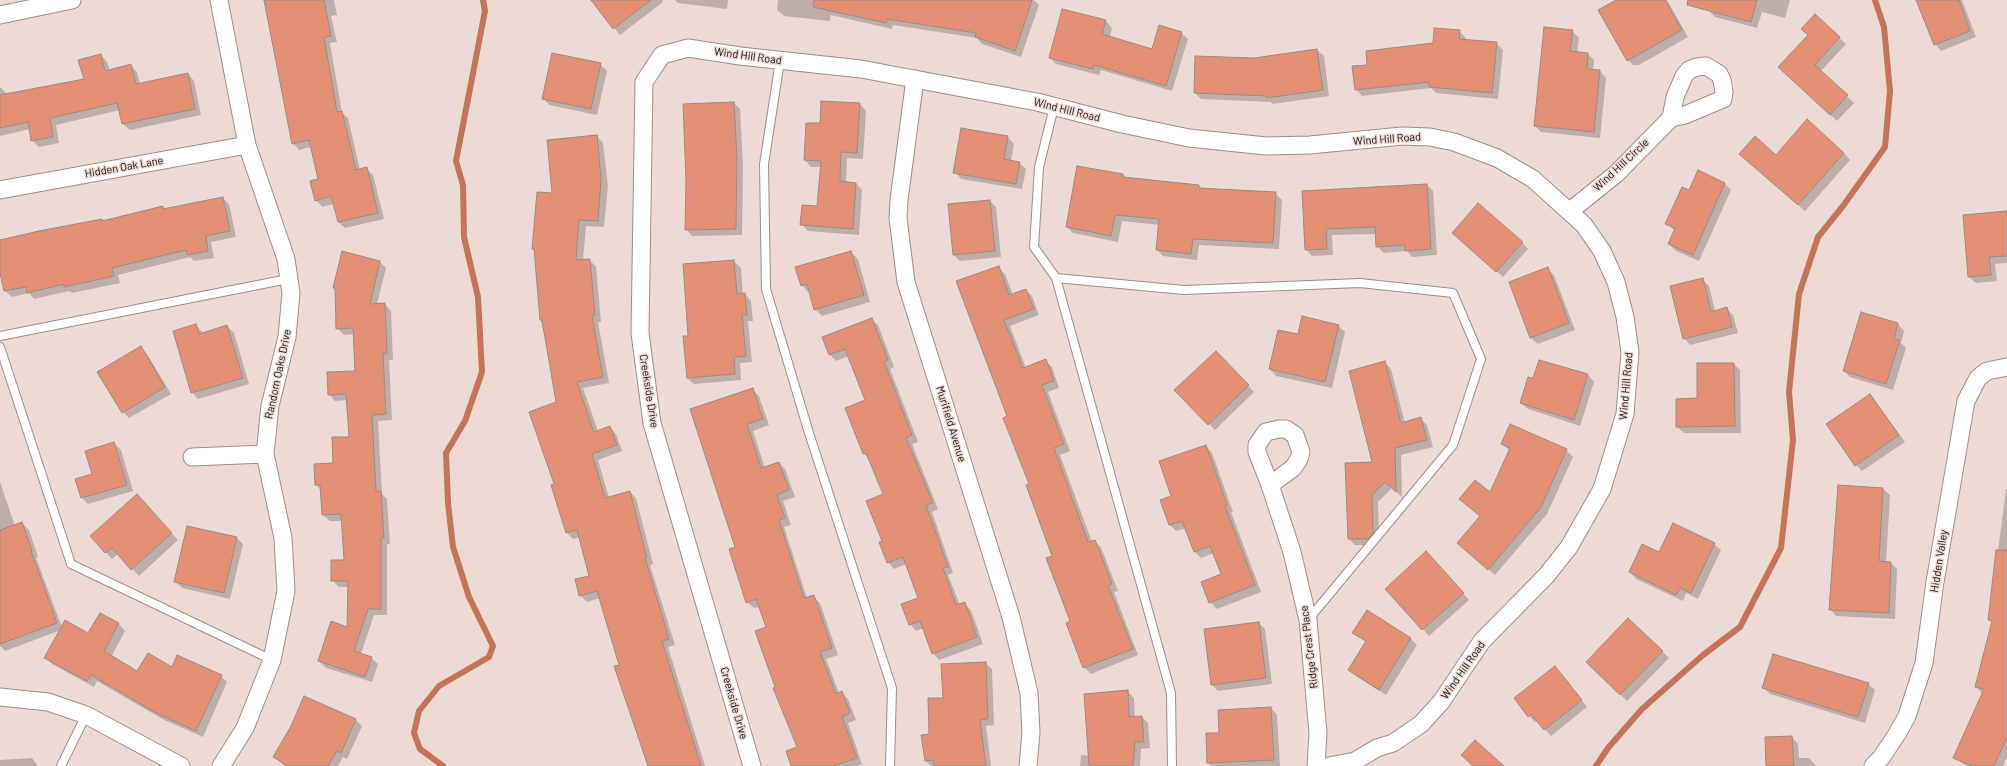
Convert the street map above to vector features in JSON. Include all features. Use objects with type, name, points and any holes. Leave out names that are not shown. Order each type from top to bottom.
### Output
[{"type":"street","points":[[0,15],[72,0]]},
{"type":"street","name":"Random Oaks Drive","points":[[219,0],[247,144],[286,259],[290,293],[287,337],[270,406],[265,454],[283,538],[286,591],[272,660],[245,728],[221,766]]},
{"type":"street","name":"Wind Hill Road","points":[[662,55],[688,48],[780,61],[861,69],[1054,107],[1122,124],[1189,138],[1266,146],[1310,145],[1402,136],[1436,138],[1454,142],[1496,158],[1533,180],[1570,211],[1584,225],[1602,250],[1616,282],[1625,317],[1629,345],[1625,414],[1602,489],[1569,547],[1546,576],[1482,641],[1441,702],[1421,724],[1393,743],[1378,748],[1355,761],[1329,766]]},
{"type":"street","name":"Creekside Drive","points":[[662,55],[644,82],[640,333],[652,423],[752,766]]},
{"type":"street","name":"Murifield Avenue","points":[[915,79],[898,218],[906,282],[1011,617],[1029,693],[1031,733],[1028,766]]},
{"type":"street","name":"Wind Hill Circle","points":[[1570,211],[1616,174],[1671,118]]},
{"type":"street","name":"Hidden Oak Lane","points":[[0,190],[247,144]]},
{"type":"street","name":"Hidden Valley","points":[[1873,766],[1881,758],[1907,716],[1924,663],[1935,582],[1966,401],[1978,378],[1987,371],[2007,367]]},
{"type":"street","points":[[192,457],[265,454]]},
{"type":"street","name":"Ridge Crest Place","points":[[1270,485],[1292,552],[1308,620],[1318,733],[1316,766]]},
{"type":"street","points":[[0,698],[48,702],[86,715],[181,766]]},
{"type":"lane","points":[[780,61],[764,164],[766,289],[812,441],[892,688],[890,766]]},
{"type":"lane","points":[[1054,107],[1039,167],[1034,247],[1056,278],[1171,693],[1172,766]]},
{"type":"lane","points":[[1056,278],[1184,290],[1360,283],[1453,294],[1481,359],[1453,445],[1308,620]]},
{"type":"lane","points":[[0,336],[288,279]]},
{"type":"lane","points":[[0,347],[71,564],[272,660]]},
{"type":"lane","points":[[60,766],[86,715]]},
{"type":"building","points":[[264,0],[324,0],[331,36],[324,37],[337,112],[342,111],[356,170],[367,167],[378,213],[338,222],[331,196],[315,201],[310,181],[318,179],[309,140],[292,144]]},
{"type":"building","points":[[591,0],[651,0],[613,29]]},
{"type":"building","points":[[814,0],[1032,0],[1015,51],[975,37],[976,33],[887,19],[886,23],[813,7]]},
{"type":"building","points":[[1616,0],[1665,0],[1682,30],[1627,61],[1598,10]]},
{"type":"building","points":[[1688,0],[1757,0],[1751,22],[1687,5]]},
{"type":"building","points":[[1916,0],[1959,0],[1970,31],[1934,45]]},
{"type":"building","points":[[1062,9],[1106,20],[1102,34],[1152,49],[1159,25],[1182,32],[1166,86],[1094,65],[1093,69],[1049,58]]},
{"type":"building","points":[[1815,14],[1840,37],[1815,65],[1848,95],[1830,115],[1778,67],[1808,35],[1801,29]]},
{"type":"building","points":[[1544,27],[1573,30],[1570,51],[1588,53],[1587,69],[1600,70],[1594,132],[1534,126]]},
{"type":"building","points":[[1434,28],[1460,30],[1459,39],[1497,42],[1492,93],[1429,87],[1429,82],[1355,90],[1352,66],[1367,65],[1366,51],[1433,43]]},
{"type":"building","points":[[1317,49],[1323,90],[1266,98],[1266,96],[1194,93],[1195,56],[1254,58]]},
{"type":"building","points":[[552,53],[601,63],[591,109],[542,99]]},
{"type":"building","points":[[101,54],[105,71],[131,64],[136,84],[188,73],[195,109],[122,124],[117,103],[50,118],[53,137],[31,141],[28,122],[0,128],[0,95],[84,79],[78,60]]},
{"type":"building","points":[[821,101],[860,103],[857,153],[841,152],[840,181],[856,183],[853,229],[800,225],[802,205],[817,206],[821,161],[804,160],[806,123],[820,123]]},
{"type":"building","points":[[734,102],[737,158],[736,229],[685,230],[686,180],[683,104]]},
{"type":"building","points":[[1807,119],[1844,153],[1798,205],[1739,154],[1755,136],[1776,155]]},
{"type":"building","points":[[961,128],[1008,136],[1004,159],[1020,162],[1016,184],[953,173]]},
{"type":"building","points":[[597,135],[601,179],[598,221],[579,220],[576,260],[590,259],[595,315],[592,316],[603,377],[577,382],[594,432],[610,426],[617,445],[592,454],[605,498],[630,491],[647,558],[645,558],[669,639],[662,641],[701,766],[648,766],[614,666],[619,665],[597,591],[579,596],[575,579],[589,576],[577,530],[566,533],[551,485],[554,484],[529,412],[556,402],[542,320],[540,320],[534,249],[532,249],[537,192],[552,193],[547,140]]},
{"type":"building","points":[[1077,166],[1123,174],[1123,177],[1199,185],[1199,188],[1276,192],[1273,243],[1193,239],[1191,254],[1156,250],[1159,219],[1115,215],[1111,236],[1066,227]]},
{"type":"building","points":[[1698,170],[1725,183],[1693,255],[1668,244],[1675,228],[1665,224],[1682,187],[1689,190]]},
{"type":"building","points":[[1427,184],[1431,249],[1405,251],[1405,245],[1376,247],[1375,227],[1326,229],[1327,249],[1305,250],[1302,191]]},
{"type":"building","points":[[223,197],[230,231],[206,236],[208,251],[187,255],[186,250],[112,268],[114,276],[64,287],[64,284],[27,293],[26,287],[4,291],[0,273],[0,240],[102,219],[102,221],[163,206],[163,209]]},
{"type":"building","points":[[990,200],[995,251],[953,255],[948,204]]},
{"type":"building","points":[[1478,203],[1523,242],[1496,272],[1452,233]]},
{"type":"building","points":[[2007,211],[2007,256],[1989,257],[1991,275],[1968,277],[1963,215]]},
{"type":"building","points":[[342,251],[380,261],[370,304],[385,303],[387,353],[383,354],[386,414],[372,415],[376,491],[381,491],[384,538],[381,538],[381,609],[368,609],[354,651],[372,657],[365,677],[318,661],[331,621],[347,627],[348,581],[331,581],[331,560],[344,560],[341,514],[322,515],[320,485],[315,485],[314,464],[333,463],[332,437],[349,437],[346,394],[328,395],[327,372],[355,371],[353,328],[336,329],[335,288],[333,288]]},
{"type":"building","points":[[851,251],[864,295],[814,310],[807,284],[801,286],[795,267]]},
{"type":"building","points":[[734,260],[737,294],[745,293],[747,315],[742,315],[746,356],[734,357],[735,374],[687,378],[683,336],[688,336],[683,264]]},
{"type":"building","points":[[999,266],[1009,295],[1026,289],[1034,309],[1004,320],[1023,368],[1046,359],[1054,381],[1042,385],[1064,444],[1054,448],[1088,542],[1095,540],[1112,584],[1108,586],[1133,649],[1083,668],[1066,623],[1070,621],[1046,558],[1052,556],[1026,485],[1029,484],[1003,418],[1007,416],[956,281]]},
{"type":"building","points":[[1548,267],[1569,323],[1530,338],[1509,282]]},
{"type":"building","points":[[1703,278],[1711,312],[1727,307],[1732,327],[1683,339],[1670,286]]},
{"type":"building","points":[[1861,312],[1898,323],[1894,339],[1900,340],[1886,384],[1843,371]]},
{"type":"building","points":[[1302,316],[1339,325],[1325,382],[1269,369],[1278,330],[1298,334]]},
{"type":"building","points":[[872,318],[888,360],[884,362],[912,435],[906,438],[933,503],[926,505],[948,567],[943,568],[956,605],[965,602],[977,637],[932,654],[920,621],[909,625],[901,604],[918,598],[903,557],[887,563],[879,542],[882,541],[866,501],[883,494],[866,453],[863,454],[845,408],[865,400],[845,349],[829,355],[822,337]]},
{"type":"building","points":[[196,324],[199,334],[227,325],[243,378],[191,393],[173,331]]},
{"type":"building","points":[[141,346],[165,387],[122,413],[97,372]]},
{"type":"building","points":[[1216,351],[1249,385],[1208,425],[1174,390]]},
{"type":"building","points":[[1539,360],[1588,374],[1574,420],[1520,403],[1528,377],[1533,378]]},
{"type":"building","points":[[1385,361],[1401,423],[1421,417],[1427,440],[1395,448],[1396,492],[1385,482],[1372,495],[1373,533],[1368,539],[1348,539],[1345,463],[1372,462],[1349,371]]},
{"type":"building","points":[[1697,363],[1734,363],[1735,426],[1676,427],[1676,399],[1697,398]]},
{"type":"building","points":[[753,388],[763,419],[747,424],[761,468],[779,462],[789,490],[777,495],[785,518],[779,520],[804,598],[814,595],[832,648],[820,652],[836,694],[842,691],[850,713],[842,717],[857,758],[833,766],[791,766],[786,751],[797,747],[773,688],[775,687],[755,631],[766,627],[756,599],[746,603],[729,549],[735,547],[690,409]]},
{"type":"building","points":[[1870,394],[1899,435],[1855,466],[1826,424]]},
{"type":"building","points":[[1510,424],[1567,449],[1541,507],[1488,570],[1457,543],[1480,516],[1459,499],[1475,480],[1490,492],[1510,448],[1501,444]]},
{"type":"building","points":[[114,442],[127,485],[81,498],[75,479],[92,474],[85,451]]},
{"type":"building","points":[[1206,445],[1227,505],[1225,506],[1255,585],[1209,603],[1201,582],[1221,574],[1210,546],[1194,552],[1182,521],[1169,525],[1160,500],[1171,496],[1159,461]]},
{"type":"building","points":[[1838,485],[1883,488],[1879,561],[1891,562],[1889,613],[1829,610]]},
{"type":"building","points":[[137,494],[172,533],[131,570],[112,548],[105,553],[90,536]]},
{"type":"building","points":[[22,522],[57,623],[0,644],[0,530]]},
{"type":"building","points":[[1673,523],[1715,543],[1691,593],[1680,588],[1676,595],[1629,572],[1642,544],[1659,552]]},
{"type":"building","points":[[187,526],[237,537],[224,593],[174,582]]},
{"type":"building","points":[[1996,550],[2007,550],[2007,737],[1994,766],[1972,766],[1953,758],[1984,689],[1975,687],[1992,621],[1988,620]]},
{"type":"building","points":[[1426,551],[1464,593],[1422,630],[1385,589]]},
{"type":"building","points":[[1367,610],[1411,638],[1379,690],[1348,670],[1366,641],[1352,633]]},
{"type":"building","points":[[100,613],[119,623],[104,651],[137,671],[148,653],[172,667],[177,655],[222,675],[196,731],[156,713],[91,675],[87,681],[44,658],[65,620],[88,633]]},
{"type":"building","points":[[1628,618],[1663,651],[1620,695],[1586,662]]},
{"type":"building","points":[[1259,622],[1266,678],[1211,685],[1204,629]]},
{"type":"building","points":[[1773,654],[1869,683],[1858,717],[1762,688]]},
{"type":"building","points":[[986,662],[988,719],[980,720],[986,766],[934,766],[933,760],[925,761],[921,735],[929,734],[928,698],[943,698],[941,664]]},
{"type":"building","points":[[1555,666],[1582,700],[1544,730],[1531,714],[1528,717],[1514,698]]},
{"type":"building","points":[[1128,690],[1129,717],[1142,716],[1144,742],[1135,742],[1133,766],[1089,766],[1084,694]]},
{"type":"building","points":[[304,696],[356,719],[341,753],[337,751],[328,766],[288,766],[273,757],[291,726]]},
{"type":"building","points":[[1271,707],[1274,760],[1207,763],[1206,733],[1219,733],[1218,710]]},
{"type":"building","points":[[1792,736],[1794,766],[1766,766],[1765,737]]},
{"type":"building","points":[[1475,740],[1504,766],[1473,766],[1461,755]]},
{"type":"waterway","points":[[443,766],[420,749],[414,733],[419,711],[439,686],[489,657],[493,646],[469,597],[453,547],[448,503],[446,453],[465,421],[482,372],[478,297],[464,237],[463,185],[456,161],[485,11],[483,0]]},
{"type":"waterway","points":[[1596,766],[1608,748],[1642,709],[1703,655],[1740,627],[1781,548],[1793,440],[1789,392],[1799,294],[1818,237],[1843,206],[1885,147],[1890,91],[1884,27],[1875,0]]}]
